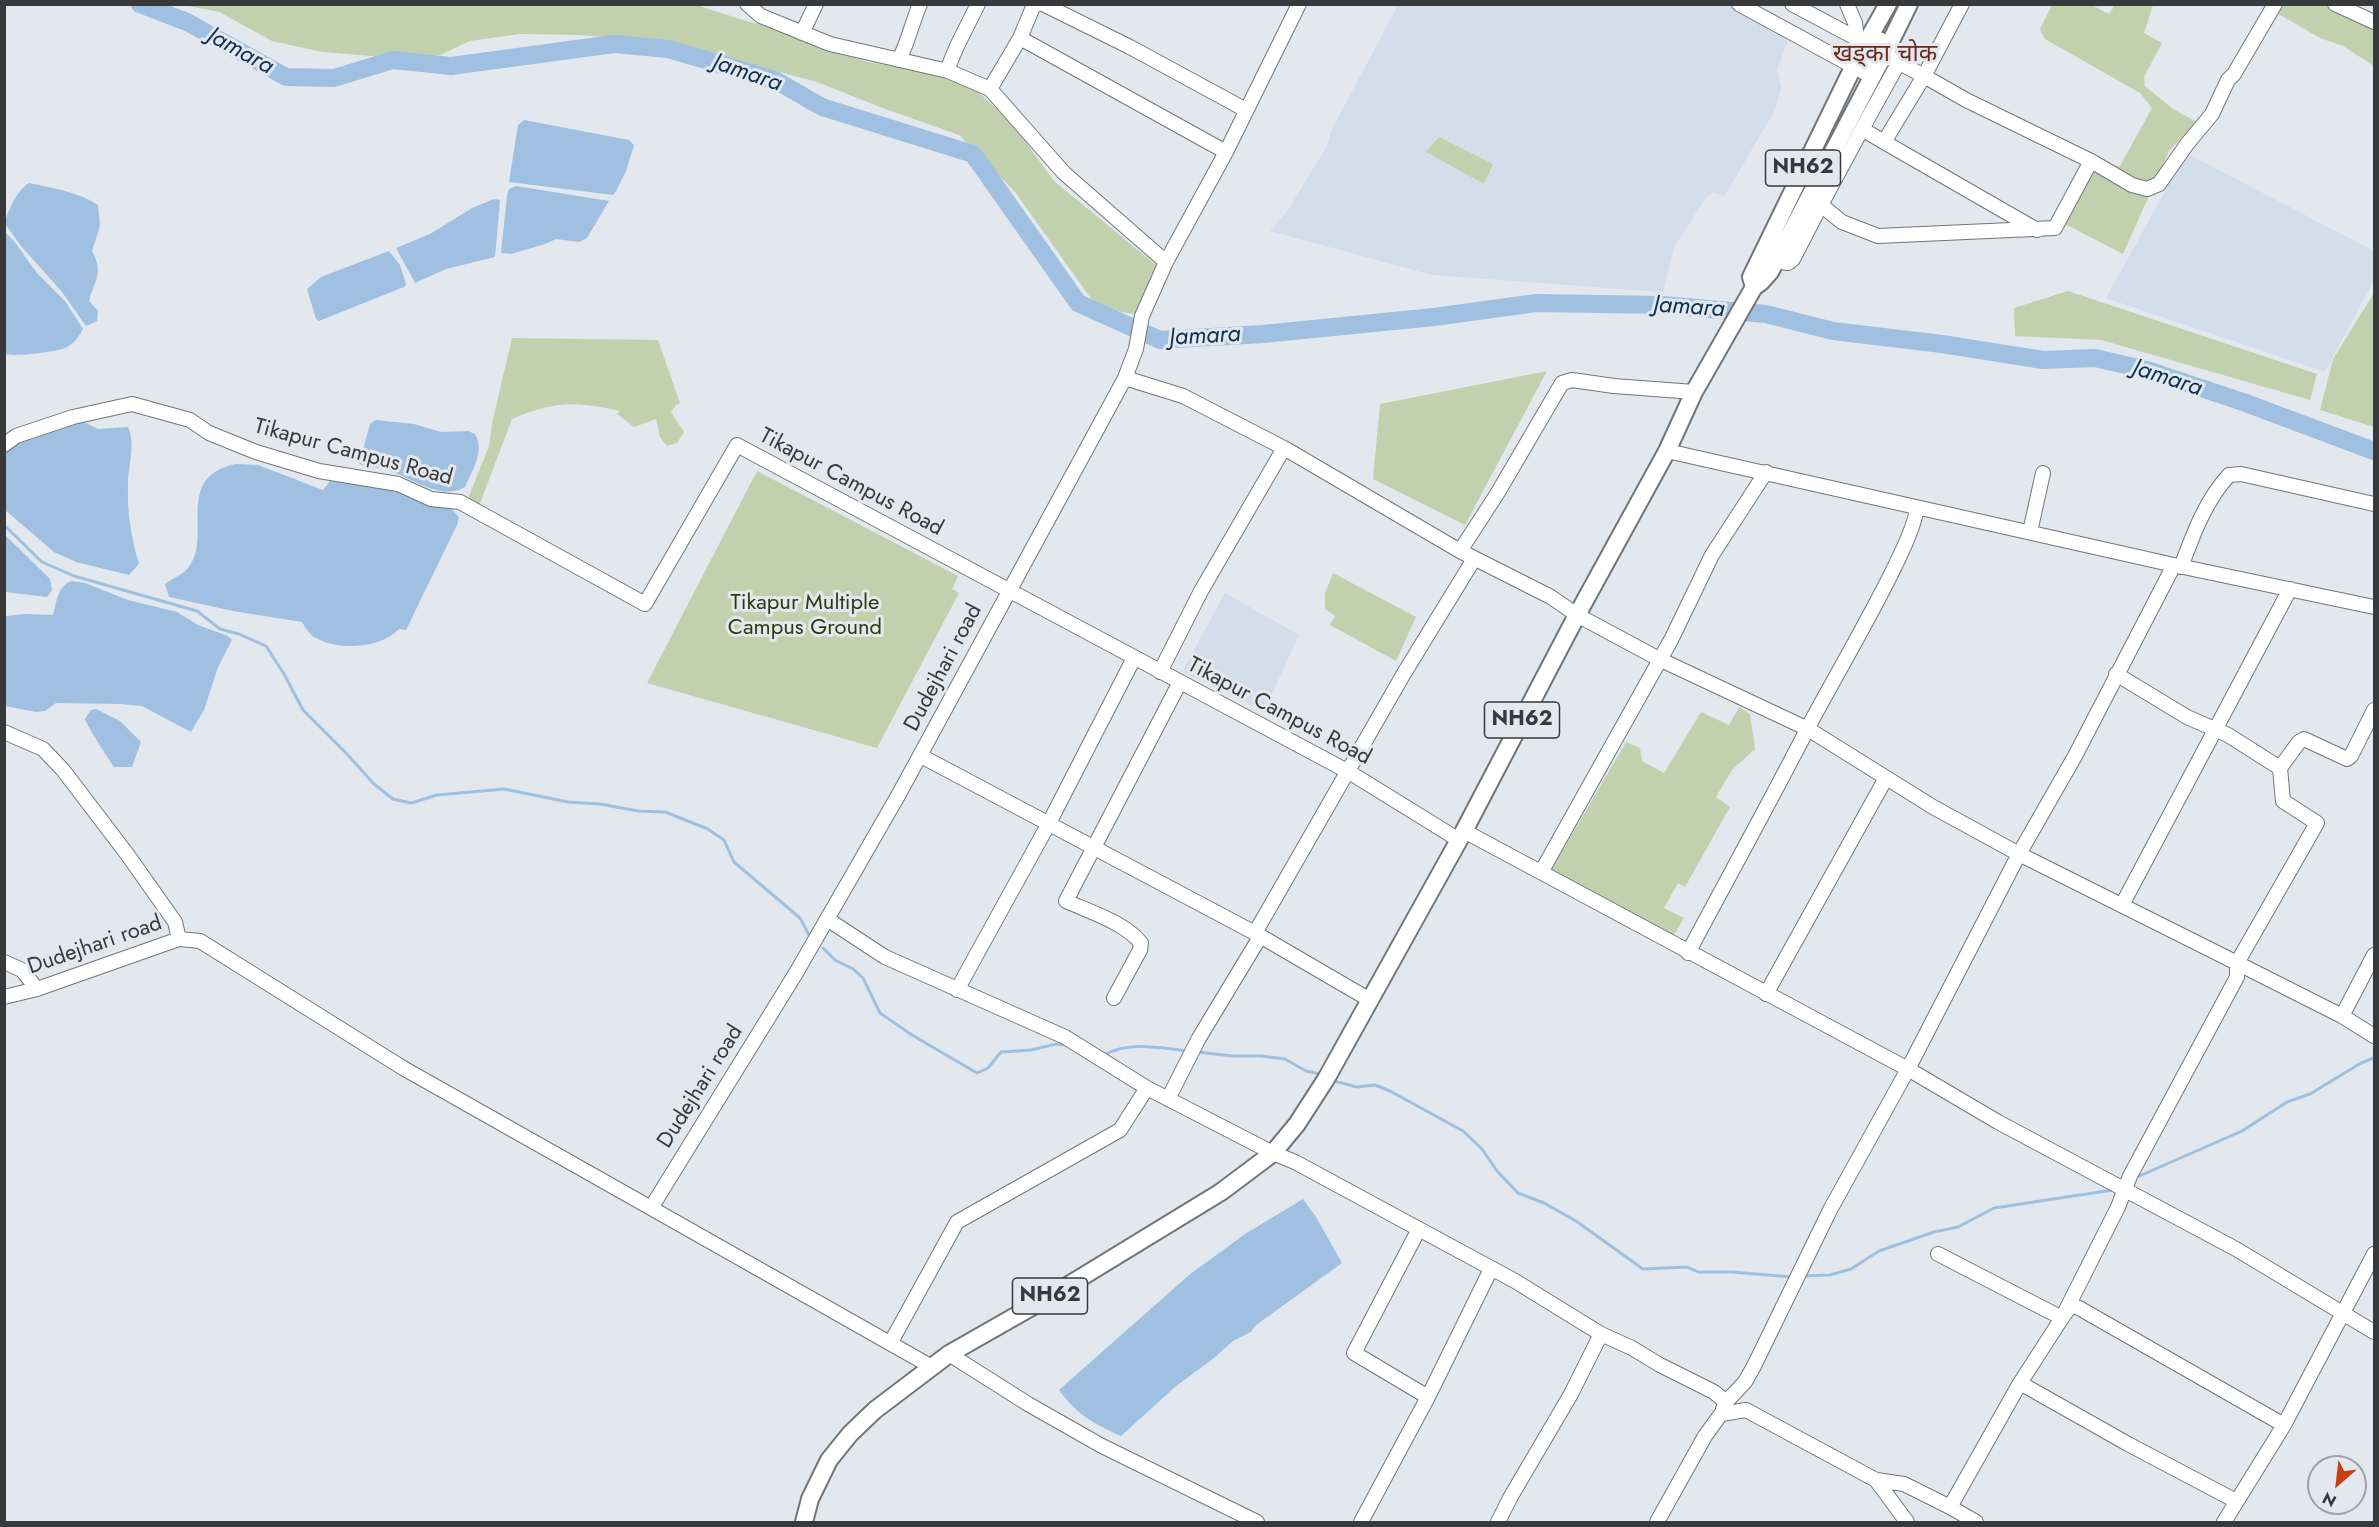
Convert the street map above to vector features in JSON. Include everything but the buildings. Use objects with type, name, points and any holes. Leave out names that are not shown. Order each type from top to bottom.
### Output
[{"type":"main road","name":"NH62","points":[[1752,290],[1751,277],[1861,48],[1888,4]]},
{"type":"main road","name":"NH62","points":[[804,1522],[810,1499],[830,1460],[850,1434],[875,1410],[949,1354],[1049,1297],[1221,1192],[1273,1153],[1297,1124],[1323,1084],[1461,836],[1577,615],[1667,451],[1694,392],[1752,290],[1761,282],[1776,261],[1885,61],[1910,4]]},
{"type":"main road","points":[[1861,48],[1880,41],[1885,61]]},
{"type":"street","points":[[747,4],[760,16],[830,44],[947,70],[990,89],[1064,173],[1166,262]]},
{"type":"street","points":[[802,33],[816,4]]},
{"type":"street","points":[[899,60],[909,39],[920,4]]},
{"type":"street","points":[[947,70],[978,4]]},
{"type":"street","name":"Dudejhari road","points":[[4,997],[37,989],[179,939],[200,941],[403,1068],[651,1208],[827,919],[921,756],[1125,378],[1136,349],[1142,316],[1166,262],[1226,152],[1299,4]]},
{"type":"street","points":[[1739,4],[1861,48]]},
{"type":"street","points":[[1792,4],[1885,61],[1924,76],[1966,100],[2091,161],[2132,186],[2147,189],[2158,184],[2212,114],[2228,80],[2235,74],[2275,4]]},
{"type":"street","points":[[1847,4],[1856,23],[1861,48]]},
{"type":"street","points":[[1884,142],[1924,76],[1962,4]]},
{"type":"street","points":[[2335,4],[2374,22]]},
{"type":"street","points":[[990,89],[1020,38],[1034,5],[1130,47],[1246,111]]},
{"type":"street","points":[[1020,38],[1226,152]]},
{"type":"street","points":[[1776,261],[1788,263],[1793,259],[1862,129],[1885,61]]},
{"type":"street","points":[[1862,129],[2037,230]]},
{"type":"street","points":[[1821,205],[1842,222],[1878,236],[2055,228],[2091,161]]},
{"type":"street","points":[[1125,378],[1183,396],[1284,448],[1474,559],[1551,597],[1577,615],[1659,659],[1808,729],[1886,778],[2019,854],[2342,1016],[2374,1036]]},
{"type":"street","points":[[1460,551],[1497,494],[1562,383],[1572,380],[1614,387],[1694,392]]},
{"type":"street","name":"Tikapur Campus Road","points":[[4,445],[16,436],[73,417],[132,404],[190,420],[209,433],[267,455],[319,471],[398,484],[431,499],[460,502],[645,604],[737,445],[1349,772],[1461,836],[1688,952],[1908,1069],[1998,1122],[2236,1249],[2374,1332]]},
{"type":"street","points":[[1160,672],[1201,591],[1284,448]]},
{"type":"street","points":[[1667,451],[2177,566],[2374,607]]},
{"type":"street","points":[[1545,867],[1686,611],[1712,555],[1722,543],[1766,472]]},
{"type":"street","points":[[2030,532],[2043,473]]},
{"type":"street","points":[[1657,1522],[1705,1436],[1723,1408],[1745,1382],[1754,1366],[1830,1210],[1908,1069],[2019,854],[2075,756],[2116,674],[2220,485],[2229,475],[2241,474],[2374,504]]},
{"type":"street","points":[[1688,952],[1901,553],[1916,516],[1916,508]]},
{"type":"street","points":[[1168,1099],[1199,1038],[1403,675],[1474,559]]},
{"type":"street","points":[[2122,905],[2290,589]]},
{"type":"street","points":[[957,990],[1048,825],[1134,658]]},
{"type":"street","points":[[2116,674],[2187,717],[2217,729],[2280,768]]},
{"type":"street","points":[[1114,998],[1140,950],[1141,943],[1136,937],[1112,922],[1066,901],[1180,682]]},
{"type":"street","points":[[2062,1318],[2118,1207],[2125,1188],[2237,977],[2237,963],[2317,823],[2283,801],[2280,768],[2299,742],[2304,739],[2347,759],[2351,756],[2374,710]]},
{"type":"street","points":[[4,732],[43,749],[63,770],[175,922],[179,939]]},
{"type":"street","points":[[921,756],[1257,935],[1370,1000]]},
{"type":"street","points":[[1766,994],[1886,778]]},
{"type":"street","points":[[827,919],[885,957],[1065,1037],[1147,1088],[1295,1162],[1419,1229],[1546,1299],[1601,1335],[1632,1348],[1714,1392],[1723,1408]]},
{"type":"street","points":[[2342,1016],[2374,955]]},
{"type":"street","points":[[4,962],[22,970],[37,989]]},
{"type":"street","points":[[891,1342],[957,1222],[1120,1130],[1147,1088]]},
{"type":"street","points":[[651,1208],[932,1367]]},
{"type":"street","points":[[1419,1229],[1354,1353],[1428,1397]]},
{"type":"street","points":[[1938,1254],[2062,1318]]},
{"type":"street","points":[[2224,1522],[2284,1425],[2374,1254]]},
{"type":"street","points":[[1361,1522],[1428,1397],[1491,1269]]},
{"type":"street","points":[[1950,1507],[2020,1383],[2071,1305],[2284,1425]]},
{"type":"street","points":[[1498,1522],[1571,1394],[1601,1335]]},
{"type":"street","points":[[949,1354],[1028,1404],[1102,1446],[1257,1522]]},
{"type":"street","points":[[2020,1383],[2236,1501]]},
{"type":"street","points":[[1723,1408],[1746,1410],[1876,1480],[1904,1484],[1976,1522]]},
{"type":"street","points":[[1876,1480],[1907,1522]]},
{"type":"shaded area","points":[[1398,5],[1733,5],[1790,35],[1777,70],[1781,87],[1775,110],[1724,197],[1713,192],[1704,200],[1674,248],[1663,292],[1432,275],[1270,231],[1288,210],[1327,146],[1331,131]]},
{"type":"shaded area","points":[[2186,153],[2374,251],[2374,280],[2325,372],[2106,298]]},
{"type":"shaded area","points":[[1225,593],[1299,635],[1264,711],[1182,672]]},
{"type":"green space","points":[[184,5],[696,5],[777,29],[831,51],[868,62],[925,70],[973,87],[1012,123],[1054,181],[1156,265],[1138,315],[1097,307],[1015,192],[959,135],[817,82],[706,52],[655,41],[578,35],[520,34],[470,41],[440,55],[372,56],[322,52],[272,41],[219,12]]},
{"type":"green space","points":[[2052,5],[2092,5],[2109,14],[2115,5],[2153,5],[2144,33],[2162,43],[2144,77],[2145,86],[2173,109],[2197,122],[2169,151],[2123,254],[2065,224],[2094,167],[2120,166],[2152,108],[2140,93],[2045,39],[2040,29]]},
{"type":"green space","points":[[2278,5],[2324,5],[2374,30],[2374,66],[2343,46],[2320,38],[2275,12]]},
{"type":"green space","points":[[1439,137],[1493,164],[1484,184],[1426,152]]},
{"type":"green space","points":[[2068,291],[2317,374],[2310,400],[2101,340],[2015,336],[2014,308]]},
{"type":"green space","points":[[2374,293],[2374,427],[2320,410],[2333,359]]},
{"type":"green space","points":[[512,338],[658,340],[680,403],[671,412],[684,432],[677,443],[667,446],[660,437],[656,419],[634,427],[617,414],[620,411],[577,404],[553,406],[527,413],[512,419],[479,506],[467,501],[489,446]]},
{"type":"green space","points":[[1547,371],[1465,525],[1373,479],[1380,404]]},
{"type":"green space","name":"Tikapur Multiple Campus Ground","points":[[757,471],[958,576],[952,589],[959,593],[877,748],[647,683]]},
{"type":"green space","points":[[1333,573],[1416,617],[1396,661],[1330,625],[1335,616],[1325,609],[1325,593]]},
{"type":"green space","points":[[1739,707],[1750,714],[1755,749],[1732,770],[1716,797],[1730,807],[1685,887],[1678,883],[1664,908],[1684,918],[1673,936],[1550,872],[1626,742],[1640,748],[1642,761],[1664,773],[1701,712],[1729,725]]},
{"type":"water","points":[[524,120],[629,140],[634,145],[626,171],[613,195],[509,182],[518,125]]},
{"type":"water","points":[[29,183],[74,194],[98,205],[100,226],[92,251],[98,271],[89,301],[98,311],[97,321],[86,326],[62,292],[21,246],[5,224],[14,201]]},
{"type":"water","points":[[516,186],[609,201],[587,238],[579,242],[556,239],[511,254],[501,253],[507,196],[509,189]]},
{"type":"water","points":[[494,199],[500,200],[495,257],[446,269],[415,283],[396,248],[430,234],[472,208]]},
{"type":"water","points":[[5,232],[37,273],[65,301],[83,329],[70,346],[36,354],[5,354]]},
{"type":"water","points":[[389,251],[400,265],[406,284],[404,287],[319,321],[316,319],[307,289],[321,277]]},
{"type":"water","points":[[375,420],[414,424],[441,432],[468,431],[475,434],[479,447],[478,454],[465,487],[456,491],[436,490],[395,473],[359,464],[370,424]]},
{"type":"water","points":[[70,422],[84,422],[98,429],[128,427],[132,448],[128,484],[129,514],[139,564],[129,575],[76,562],[54,552],[5,510],[4,455],[9,445]]},
{"type":"water","points":[[236,464],[258,465],[323,490],[330,481],[382,486],[448,505],[459,517],[457,525],[406,630],[399,629],[391,636],[370,644],[346,646],[314,637],[302,622],[233,611],[169,597],[165,584],[186,570],[195,555],[200,494],[205,481],[217,471]]},
{"type":"water","points":[[4,534],[50,579],[52,590],[47,597],[5,592]]},
{"type":"water","points":[[72,581],[85,583],[128,600],[177,612],[198,625],[228,636],[232,640],[218,667],[204,710],[191,732],[142,706],[56,703],[45,711],[36,712],[5,706],[5,616],[53,615],[60,591]]},
{"type":"water","points":[[96,709],[120,721],[141,742],[132,767],[114,767],[89,728],[85,719],[91,710]]},
{"type":"water","points":[[1303,1199],[1342,1263],[1256,1325],[1251,1332],[1233,1341],[1175,1387],[1121,1436],[1087,1418],[1066,1399],[1059,1390],[1189,1275],[1245,1234]]},
{"type":"waterway","name":"Jamara","points":[[140,4],[187,22],[286,77],[334,78],[393,60],[451,66],[614,44],[668,49],[775,80],[822,107],[973,154],[1078,303],[1160,340],[1263,334],[1434,317],[1536,303],[1662,305],[1766,314],[1833,331],[1942,344],[2043,360],[2095,358],[2147,370],[2243,402],[2374,451]]},
{"type":"waterway","points":[[4,525],[42,562],[74,576],[197,611],[220,629],[239,634],[266,646],[303,710],[374,784],[393,799],[411,803],[437,795],[504,789],[568,802],[665,812],[708,829],[724,840],[734,862],[800,918],[810,937]]},
{"type":"waterway","points":[[823,948],[835,960],[853,969],[863,978],[880,1013],[912,1035],[977,1073],[988,1068],[1001,1052],[1031,1050],[1056,1044],[1068,1045]]},
{"type":"waterway","points":[[1104,1055],[1134,1047],[1188,1051]]},
{"type":"waterway","points":[[1198,1052],[1285,1059],[1306,1071],[1320,1074]]},
{"type":"waterway","points":[[2137,1177],[2242,1131],[2287,1102],[2310,1094],[2361,1063],[2374,1058]]},
{"type":"waterway","points":[[1334,1081],[1357,1087],[1375,1085],[1463,1131],[1482,1149],[1497,1171],[1518,1193],[1544,1203],[1576,1221],[1643,1269],[1687,1267],[1698,1272],[1732,1272],[1792,1277]]},
{"type":"waterway","points":[[1804,1276],[1830,1275],[1851,1269],[1879,1251],[1934,1232],[1958,1227],[1994,1208],[2113,1190]]},
{"type":"district","name":"खड्का चोक","points":[[1885,55]]}]
